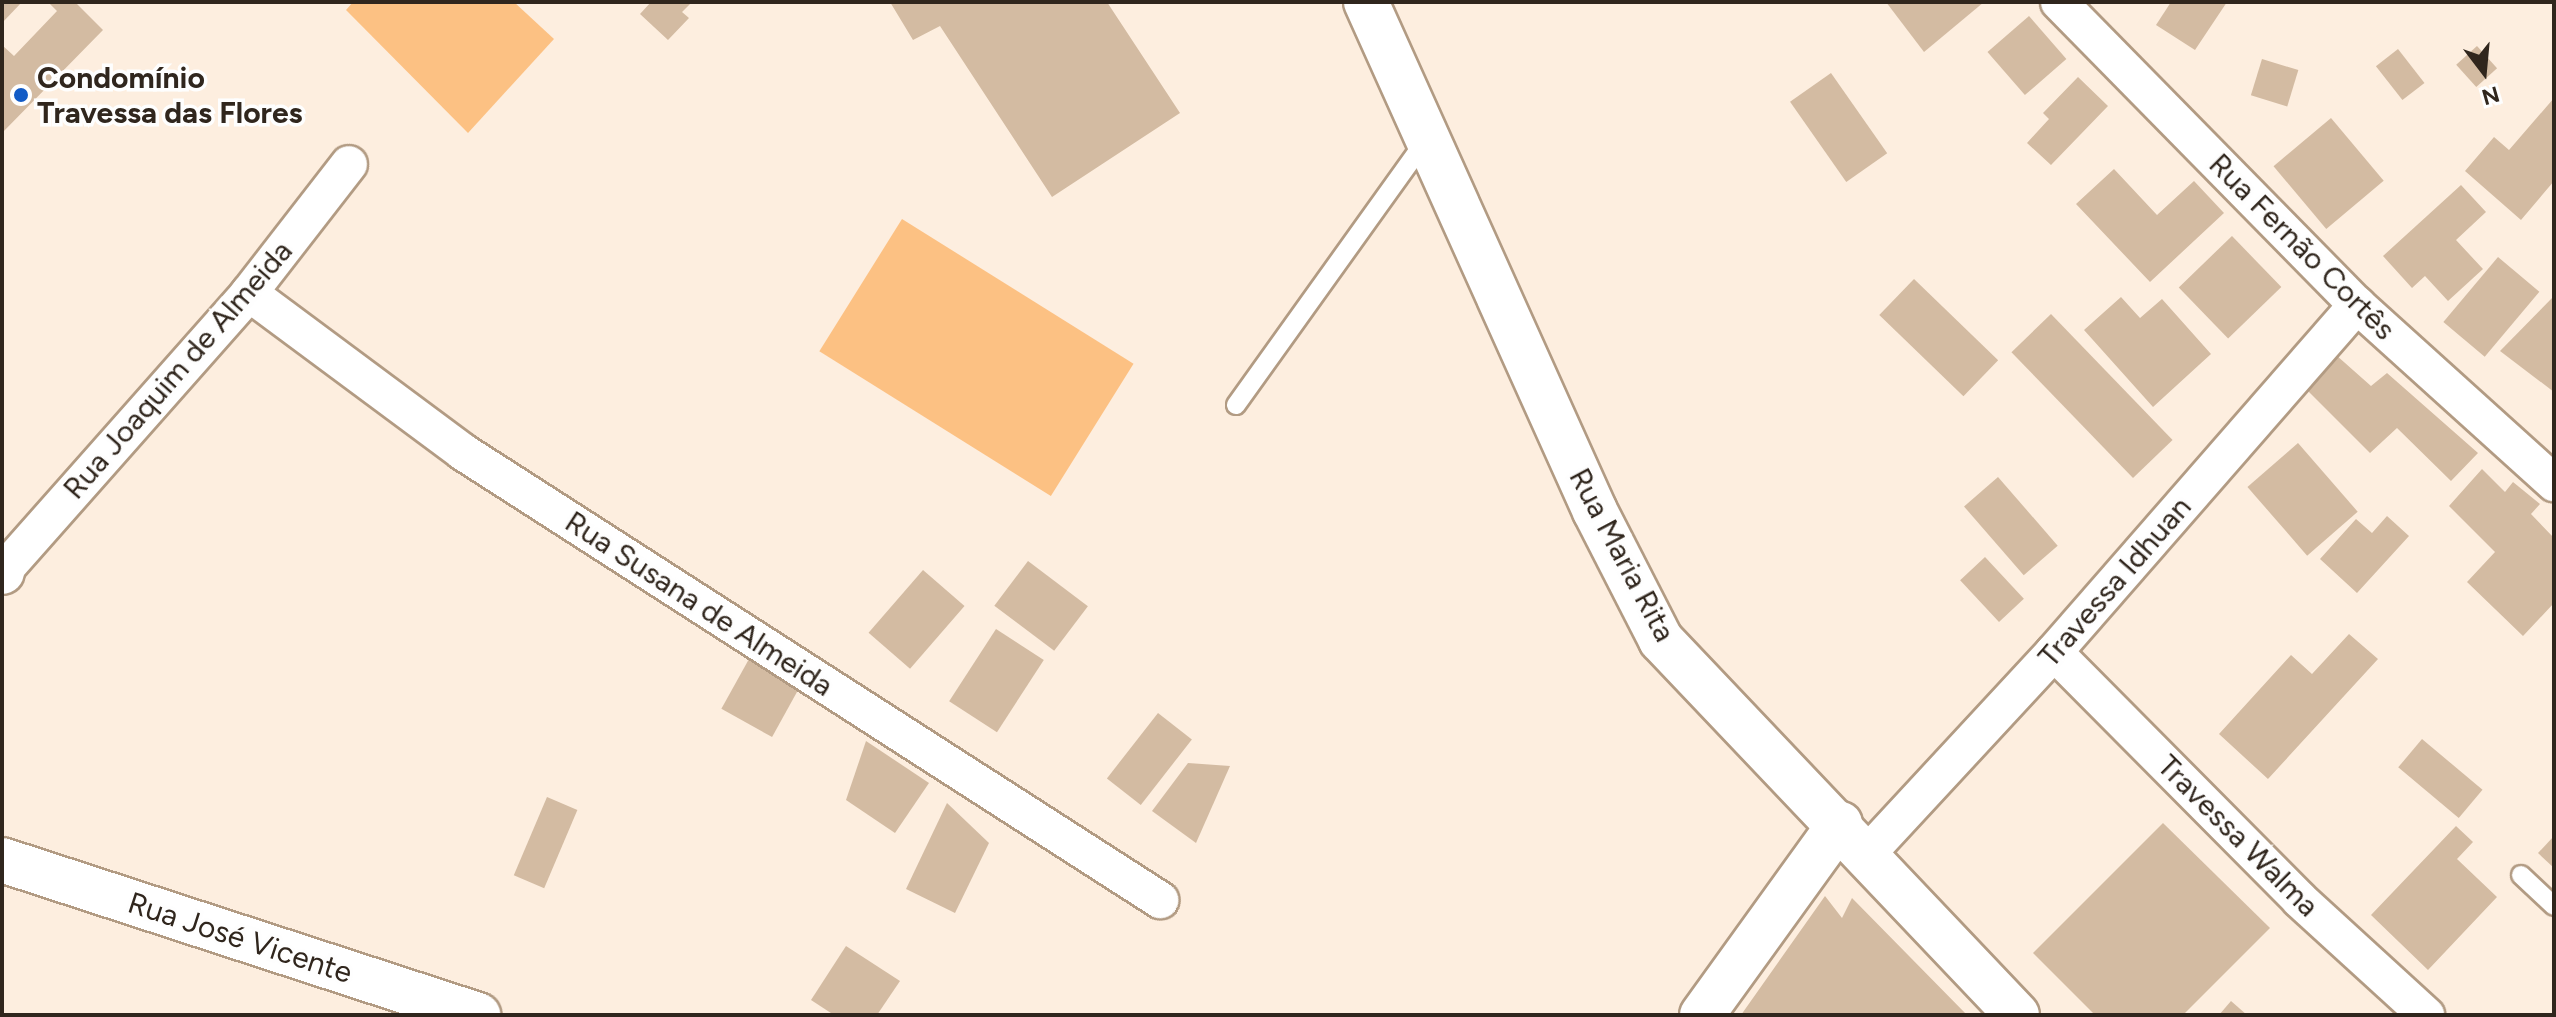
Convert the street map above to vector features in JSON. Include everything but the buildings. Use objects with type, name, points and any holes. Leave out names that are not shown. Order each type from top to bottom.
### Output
[{"type":"street","name":"Rua Maria Rita","points":[[1366,2],[1595,511],[1661,640],[1854,839],[2017,1015]]},
{"type":"street","name":"Rua Fernão Cortês","points":[[2059,2],[2357,305],[2554,483]]},
{"type":"street","name":"Rua Joaquim de Almeida","points":[[3,569],[249,293],[349,164]]},
{"type":"street","name":"Rua Susana de Almeida","points":[[249,293],[463,452],[1160,900]]},
{"type":"street","name":"Travessa Idhuan","points":[[1854,839],[2054,652],[2357,305]]},
{"type":"street","name":"Travessa Walma","points":[[2054,652],[2300,900],[2426,1015]]},
{"type":"street","points":[[1702,1015],[1854,839]]},
{"type":"street","name":"Rua José Vicente","points":[[2,860],[478,1015]]},
{"type":"lane","points":[[1236,405],[1341,265],[1427,138]]},
{"type":"lane","points":[[2521,875],[2554,906]]},
{"type":"shaded area","points":[[353,2],[514,2],[554,39],[468,133],[346,10]]},
{"type":"shaded area","points":[[902,219],[1134,364],[1051,496],[819,351]]},
{"type":"place","name":"Condomínio Travessa das Flores","points":[[21,95]]}]
